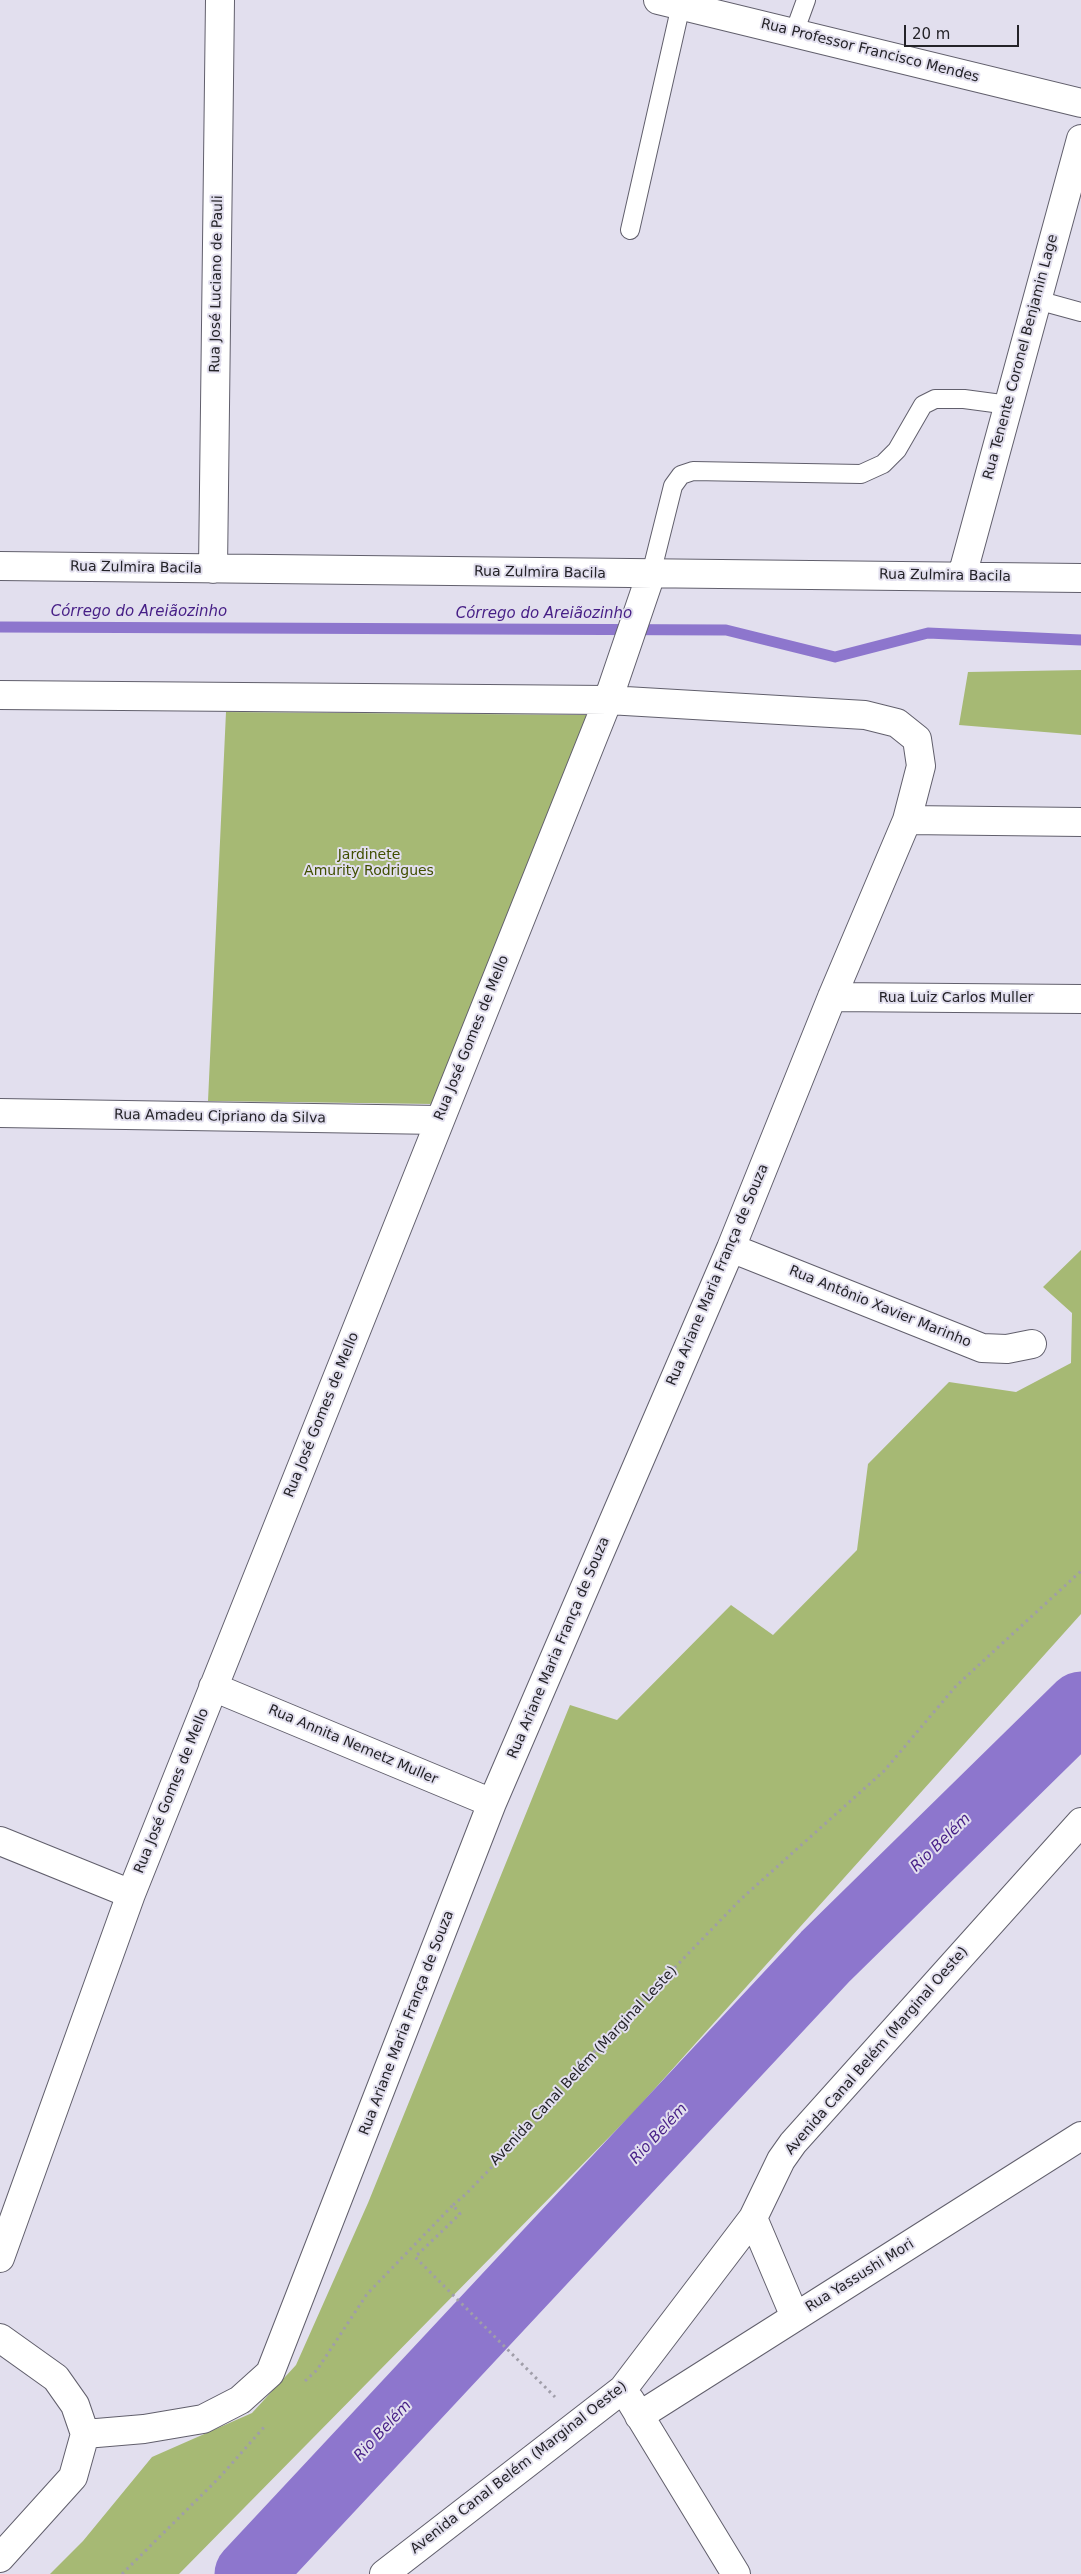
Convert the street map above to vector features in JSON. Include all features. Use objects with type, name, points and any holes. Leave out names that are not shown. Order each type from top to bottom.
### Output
[{"type":"street","name":"Rua José Luciano de Pauli","points":[[213,569],[220,0]]},
{"type":"street","name":"Rua Professor Francisco Mendes","points":[[670,3],[1081,103]]},
{"type":"street","name":"Rua Tenente Coronel Benjamin Lage","points":[[962,576],[1081,139]]},
{"type":"street","name":"Rua Zulmira Bacila","points":[[0,566],[1081,578]]},
{"type":"street","name":"Rua José Gomes de Mello","points":[[0,2258],[131,1894],[608,700],[652,574]]},
{"type":"street","points":[[0,694],[608,700]]},
{"type":"street","name":"Rua Ariane Maria França de Souza","points":[[85,2434],[144,2429],[203,2419],[240,2400],[270,2373],[492,1803],[731,1248],[906,820],[921,766],[917,739],[897,722],[865,716],[608,700]]},
{"type":"street","points":[[906,820],[1081,822]]},
{"type":"street","name":"Rua Luiz Carlos Muller","points":[[832,998],[1081,999]]},
{"type":"street","name":"Rua Amadeu Cipriano da Silva","points":[[0,1113],[439,1120]]},
{"type":"street","name":"Rua Antônio Xavier Marinho","points":[[731,1248],[982,1348],[1007,1349],[1032,1344]]},
{"type":"street","name":"Rua Annita Nemetz Muller","points":[[214,1687],[492,1803]]},
{"type":"street","name":"Avenida Canal Belém (Marginal Oeste)","points":[[384,2574],[623,2389],[753,2218],[782,2160],[793,2144],[1081,1822]]},
{"type":"street","points":[[0,1841],[131,1894]]},
{"type":"street","name":"Rua Yassushi Mori","points":[[639,2416],[1081,2136]]},
{"type":"street","points":[[753,2218],[795,2317]]},
{"type":"street","points":[[0,2338],[56,2378],[75,2406],[85,2434],[73,2477],[0,2558]]},
{"type":"street","points":[[623,2389],[736,2574]]},
{"type":"lane","points":[[794,33],[806,0]]},
{"type":"lane","points":[[630,230],[670,3]]},
{"type":"lane","points":[[1037,300],[1081,312]]},
{"type":"lane","points":[[652,574],[673,486],[681,475],[693,471],[861,474],[883,464],[897,450],[923,405],[936,399],[964,399],[1009,405]]},
{"type":"path","name":"Avenida Canal Belém (Marginal Leste)","points":[[303,2383],[317,2370],[367,2294],[562,2094],[597,2048],[741,1899],[884,1771],[956,1686],[1081,1571]]},
{"type":"path","points":[[453,2205],[460,2214],[415,2257],[558,2400]]},
{"type":"path","points":[[122,2574],[219,2478],[271,2420]]},
{"type":"green space","points":[[1081,670],[1081,735],[959,725],[968,672]]},
{"type":"green space","name":"Jardinete Amurity Rodrigues","points":[[226,712],[591,715],[433,1104],[208,1101]]},
{"type":"green space","points":[[1081,1250],[1081,1614],[633,2113],[179,2574],[50,2574],[83,2541],[152,2457],[252,2413],[296,2365],[368,2203],[570,1705],[617,1720],[731,1605],[773,1635],[857,1550],[868,1464],[949,1382],[1016,1392],[1071,1363],[1072,1313],[1043,1287]]},
{"type":"waterway","name":"Córrego do Areiãozinho","points":[[0,627],[726,630],[835,657],[928,633],[1081,640]]},
{"type":"waterway","name":"Rio Belém","points":[[249,2574],[826,1956],[1081,1706]]}]
